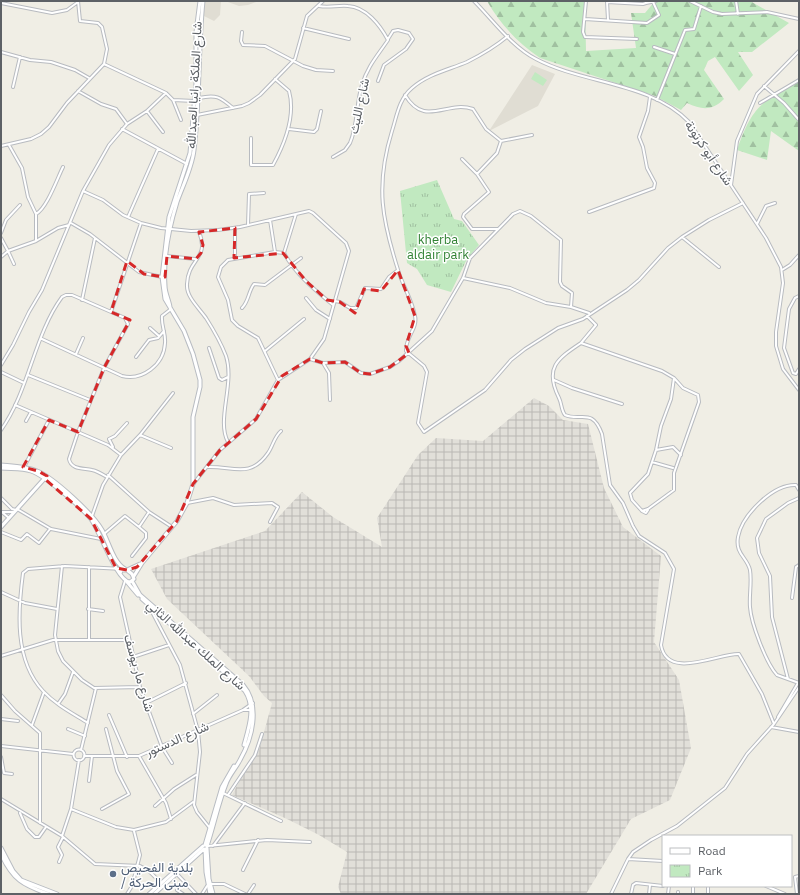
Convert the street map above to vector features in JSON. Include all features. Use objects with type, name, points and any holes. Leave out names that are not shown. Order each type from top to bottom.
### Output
[{"type":"main road","name":"شارع الملكة رانيا العبدالله","points":[[132,582],[142,563],[172,527],[187,503],[193,484],[193,417],[200,387],[200,380],[184,331],[170,308],[164,293],[162,277],[174,202],[188,165],[194,101],[196,32],[200,1]]},
{"type":"main road","name":"شارع الملكة رانيا العبدالله","points":[[170,308],[165,284],[169,228],[192,158],[196,115],[199,37],[203,1]]},
{"type":"main road","points":[[1,466],[38,471],[92,516],[104,534],[117,562],[134,576]]},
{"type":"main road","points":[[1,527],[46,478]]},
{"type":"main road","name":"شارع الملك عبدالله الثاني","points":[[46,478],[87,515],[102,539],[116,568],[126,582],[162,618],[238,684],[247,694],[252,704]]},
{"type":"main road","name":"شارع الملكة رانيا العبدالله","points":[[125,570],[135,568],[142,563]]},
{"type":"main road","points":[[120,574],[120,571],[125,570]]},
{"type":"main road","points":[[126,582],[132,582]]},
{"type":"main road","name":"شارع الملك عبدالله الثاني","points":[[132,582],[140,595],[243,686],[249,693],[252,704],[252,723],[245,747],[240,760],[227,782],[206,847],[209,885]]},
{"type":"main road","name":"شارع الملك عبدالله الثاني","points":[[211,894],[205,858],[210,828],[222,787],[244,747],[252,709]]},
{"type":"main road","points":[[149,894],[206,847]]},
{"type":"main road","points":[[154,894],[162,884],[206,847]]},
{"type":"main road","points":[[1,848],[13,871],[21,880],[57,894]]},
{"type":"main road","points":[[1,854],[8,869],[18,880],[48,894]]},
{"type":"main road","points":[[198,854],[205,858]]},
{"type":"street","points":[[1,3],[52,13],[67,10],[78,1]]},
{"type":"street","points":[[1,146],[31,139],[41,134],[49,127],[89,78],[104,64],[107,49],[103,29],[98,23],[80,20],[78,1]]},
{"type":"street","points":[[196,115],[233,108],[255,100],[293,61],[303,28],[310,12],[319,6],[323,1]]},
{"type":"street","name":"شارع أبو كرتونة","points":[[474,1],[508,36],[527,53],[540,61],[650,97],[674,108],[689,122],[757,224],[772,249],[782,270],[783,282],[776,332],[776,346],[783,370],[799,390]]},
{"type":"street","points":[[586,1],[583,32],[586,38],[636,39]]},
{"type":"street","points":[[585,19],[650,22],[659,15],[654,1],[607,1],[608,20]]},
{"type":"street","points":[[690,1],[718,13],[738,14],[767,12],[799,18]]},
{"type":"street","points":[[736,1],[738,14]]},
{"type":"street","points":[[319,6],[348,6],[357,8],[381,27],[388,40]]},
{"type":"street","points":[[657,100],[686,28],[694,29],[701,6]]},
{"type":"street","points":[[303,28],[349,39]]},
{"type":"street","points":[[378,81],[384,65],[406,49],[413,40],[409,33],[397,30],[393,31],[388,40]]},
{"type":"street","points":[[242,32],[241,41],[243,45],[265,46],[293,61],[314,69],[333,71]]},
{"type":"street","points":[[508,36],[468,61],[425,79],[405,95],[400,104],[389,139],[381,186],[384,218],[398,270],[408,292],[415,316],[415,323],[406,346],[408,353],[426,368],[426,386],[418,423],[425,432],[485,390],[511,360],[525,349],[555,330],[588,315],[631,287],[668,248],[682,237],[709,220],[743,203]]},
{"type":"street","name":"شارع الليث","points":[[333,157],[345,150],[350,143],[361,86],[365,74],[388,40]]},
{"type":"street","points":[[654,47],[675,54]]},
{"type":"street","points":[[731,185],[733,177],[733,160],[738,138],[756,96],[799,51]]},
{"type":"street","points":[[1,52],[51,62],[75,70],[89,78]]},
{"type":"street","points":[[13,87],[20,57]]},
{"type":"street","points":[[104,64],[166,93],[173,100],[181,120]]},
{"type":"street","points":[[251,138],[252,165],[272,165],[289,129],[291,118],[291,96],[287,88],[275,79]]},
{"type":"street","points":[[760,103],[799,80]]},
{"type":"street","points":[[764,86],[784,103],[799,120]]},
{"type":"street","points":[[78,91],[91,99],[118,111],[127,124]]},
{"type":"street","points":[[1,365],[13,346],[28,312],[42,290],[83,191],[109,145],[127,124],[147,111],[166,93]]},
{"type":"street","points":[[405,95],[413,106],[421,111],[466,108],[474,109],[486,129],[501,141],[532,136]]},
{"type":"street","points":[[199,98],[214,96],[223,100],[233,108]]},
{"type":"street","points":[[590,212],[654,188],[655,183],[647,168],[643,147],[639,137],[648,111],[650,97]]},
{"type":"street","points":[[173,100],[194,101]]},
{"type":"street","points":[[147,111],[163,132]]},
{"type":"street","points":[[289,129],[314,132],[321,111]]},
{"type":"street","points":[[122,130],[188,165]]},
{"type":"street","points":[[477,174],[497,153],[501,141]]},
{"type":"street","points":[[9,145],[20,164],[28,197],[36,214],[36,241]]},
{"type":"street","points":[[128,217],[158,149]]},
{"type":"street","points":[[462,159],[477,174],[488,190],[488,194],[464,214],[463,217],[472,229],[498,229]]},
{"type":"street","points":[[36,214],[46,202],[63,167]]},
{"type":"street","points":[[83,191],[104,200],[128,217],[141,223],[199,232],[235,228],[306,211],[313,213],[344,241],[348,248],[349,255],[324,339],[310,359],[278,380],[267,397],[260,414],[220,450],[193,484]]},
{"type":"street","points":[[248,225],[249,194],[264,193]]},
{"type":"street","points":[[757,224],[766,206],[775,203]]},
{"type":"street","points":[[1,233],[6,220],[20,206]]},
{"type":"street","points":[[310,359],[323,363],[345,362],[361,373],[370,374],[390,367],[408,353],[432,330],[463,278],[470,258],[513,214],[520,211],[531,216],[561,240],[560,282],[562,286],[572,293],[571,306]]},
{"type":"street","points":[[297,214],[284,253],[291,265],[311,286],[333,305]]},
{"type":"street","points":[[270,220],[275,252]]},
{"type":"street","points":[[111,312],[141,223]]},
{"type":"street","points":[[1,257],[8,251],[36,241],[58,228],[70,224],[95,238],[127,261],[134,269],[144,274],[162,277]]},
{"type":"street","points":[[235,228],[235,257]]},
{"type":"street","points":[[199,232],[203,248],[192,265],[187,281],[188,291],[222,346],[226,357],[228,377],[224,429],[228,442]]},
{"type":"street","points":[[682,237],[719,267]]},
{"type":"street","points":[[1,238],[4,247],[8,251],[14,264]]},
{"type":"street","points":[[82,300],[95,238]]},
{"type":"street","points":[[278,380],[257,336],[238,326],[232,320],[228,300],[219,280],[218,274],[222,264],[235,257],[275,252],[284,253]]},
{"type":"street","points":[[782,270],[790,265],[799,255]]},
{"type":"street","points":[[167,256],[196,259]]},
{"type":"street","points":[[242,308],[247,302],[250,290],[254,284],[265,285],[301,258]]},
{"type":"street","points":[[335,301],[342,303],[349,308],[356,308],[365,288],[381,289],[389,277],[398,270]]},
{"type":"street","points":[[463,278],[505,287],[546,302],[571,306],[588,315],[596,325],[581,343],[557,361],[553,369],[555,391],[565,415],[587,416],[599,426],[602,434],[610,485],[623,503],[639,536],[665,553],[674,568],[661,645],[664,653],[672,662],[683,663],[739,654],[759,688],[773,726]]},
{"type":"street","points":[[1,430],[15,405],[52,313],[62,297],[69,294],[125,318],[128,324],[104,368],[90,400],[70,456],[70,463],[77,468],[93,470],[108,476],[149,512],[172,527]]},
{"type":"street","points":[[799,296],[795,298],[789,309],[784,348],[793,373],[796,374],[799,369]]},
{"type":"street","points":[[306,298],[316,310],[330,319]]},
{"type":"street","points":[[42,338],[128,378],[144,374],[154,367],[163,352],[165,342],[162,316],[170,308]]},
{"type":"street","points":[[265,351],[304,319]]},
{"type":"street","points":[[150,328],[159,336]]},
{"type":"street","points":[[136,357],[149,340],[159,336],[164,331]]},
{"type":"street","points":[[76,354],[83,338]]},
{"type":"street","points":[[581,343],[662,371],[674,378],[681,387],[699,396],[674,473],[674,490],[648,510],[642,511],[632,500],[630,493],[646,476],[652,462],[661,426],[671,399],[674,378]]},
{"type":"street","points":[[209,348],[219,378],[222,380],[228,377]]},
{"type":"street","points":[[323,363],[328,373],[330,400]]},
{"type":"street","points":[[1,372],[24,383]]},
{"type":"street","points":[[28,375],[90,400]]},
{"type":"street","points":[[554,380],[572,388],[622,404]]},
{"type":"street","points":[[92,516],[108,476],[121,455],[140,435],[173,394]]},
{"type":"street","points":[[15,405],[114,448]]},
{"type":"street","points":[[26,421],[31,412]]},
{"type":"street","points":[[23,468],[49,420]]},
{"type":"street","points":[[121,455],[114,448],[109,439],[115,436],[127,423]]},
{"type":"street","points":[[208,467],[221,466],[244,470],[251,468],[267,454],[276,436],[281,431]]},
{"type":"street","points":[[140,435],[172,448]]},
{"type":"street","points":[[656,450],[673,447],[681,455]]},
{"type":"street","points":[[652,462],[673,468]]},
{"type":"street","points":[[611,894],[633,852],[677,826],[722,791],[747,754],[773,726],[799,683],[779,676],[774,671],[754,627],[750,607],[750,571],[739,552],[738,542],[742,525],[757,505],[777,490],[784,487],[796,485],[799,490]]},
{"type":"street","points":[[1,498],[12,510],[50,529],[102,539]]},
{"type":"street","points":[[187,503],[213,498],[236,505],[274,504],[278,507],[270,522]]},
{"type":"street","points":[[788,679],[772,617],[770,576],[759,553],[757,538],[766,519],[788,502],[799,498]]},
{"type":"street","points":[[1,512],[16,511]]},
{"type":"street","points":[[1,512],[9,518]]},
{"type":"street","points":[[139,527],[149,512]]},
{"type":"street","points":[[104,534],[125,516],[146,533],[146,538],[132,556]]},
{"type":"street","points":[[1,532],[21,540],[28,534],[40,543],[50,529]]},
{"type":"street","points":[[792,598],[796,567],[799,565]]},
{"type":"street","points":[[88,723],[58,704],[44,692],[30,671],[22,650],[19,601],[24,571],[28,569],[62,566],[116,568],[125,570]]},
{"type":"street","points":[[62,566],[55,640],[60,656],[73,672],[96,688],[140,687]]},
{"type":"street","points":[[88,640],[89,567]]},
{"type":"street","name":"شارع مار يوسف","points":[[126,582],[120,597],[140,687],[162,747],[172,763]]},
{"type":"street","points":[[1,592],[19,601],[57,609]]},
{"type":"street","points":[[150,606],[180,665],[186,683],[198,731],[200,752],[193,802],[197,812],[210,828]]},
{"type":"street","points":[[88,609],[103,611]]},
{"type":"street","points":[[157,622],[162,618]]},
{"type":"street","points":[[1,656],[55,640],[129,640]]},
{"type":"street","points":[[133,657],[169,645]]},
{"type":"street","points":[[58,704],[65,694],[73,672]]},
{"type":"street","points":[[146,703],[186,683]]},
{"type":"street","points":[[778,718],[799,687]]},
{"type":"street","points":[[59,862],[62,855],[58,847],[71,809],[79,760],[84,756],[81,750],[96,688]]},
{"type":"street","points":[[32,725],[44,692]]},
{"type":"street","points":[[1,695],[15,711],[40,733],[40,823]]},
{"type":"street","points":[[193,714],[217,695]]},
{"type":"street","name":"شارع الدستور","points":[[84,756],[139,756],[198,731],[243,710],[252,704]]},
{"type":"street","name":"شارع الدستور","points":[[243,710],[252,709]]},
{"type":"street","points":[[109,715],[127,757]]},
{"type":"street","points":[[1,720],[18,721]]},
{"type":"street","points":[[773,726],[799,732]]},
{"type":"street","points":[[68,729],[85,736]]},
{"type":"street","points":[[102,809],[129,794],[117,771],[106,730]]},
{"type":"street","points":[[228,795],[255,755],[262,734]]},
{"type":"street","points":[[1,746],[73,754],[75,758],[79,760]]},
{"type":"street","points":[[73,754],[76,750],[81,750]]},
{"type":"street","points":[[89,781],[92,756]]},
{"type":"street","points":[[139,756],[164,798],[171,820]]},
{"type":"street","points":[[1,757],[4,773],[12,774]]},
{"type":"street","points":[[155,806],[174,789],[197,775]]},
{"type":"street","points":[[223,793],[281,821]]},
{"type":"street","points":[[1,799],[62,837],[95,864],[137,866],[146,870],[162,884]]},
{"type":"street","points":[[71,809],[116,826],[134,830],[171,820],[193,802]]},
{"type":"street","points":[[213,846],[245,804]]},
{"type":"street","points":[[20,811],[27,829],[35,837],[39,837],[46,827]]},
{"type":"street","points":[[127,894],[132,886],[140,850],[134,830]]},
{"type":"street","points":[[206,847],[258,840],[310,842]]},
{"type":"street","points":[[243,870],[258,840]]},
{"type":"street","points":[[628,859],[662,861]]},
{"type":"street","points":[[176,873],[195,893],[201,894],[209,885],[224,884],[246,894],[254,885]]},
{"type":"street","points":[[797,894],[795,877],[799,876]]},
{"type":"street","points":[[631,894],[634,884],[662,886]]},
{"type":"street","points":[[649,894],[650,885]]},
{"type":"street","points":[[768,887],[785,894]]},
{"type":"street","points":[[177,890],[183,894]]},
{"type":"highlighted area","points":[[235,228],[234,258],[283,253],[306,281],[327,300],[340,302],[355,313],[364,289],[381,291],[398,270],[415,316],[406,346],[409,353],[390,367],[370,374],[361,373],[345,362],[323,363],[310,359],[282,376],[256,419],[220,450],[193,484],[177,521],[137,567],[127,570],[116,568],[91,519],[45,479],[47,476],[38,471],[23,467],[49,420],[78,432],[104,368],[130,320],[111,312],[127,261],[144,274],[165,277],[167,256],[196,259],[201,253],[203,245],[199,232]]},
{"type":"shaded area","points":[[204,1],[221,1],[220,15],[214,21],[204,16]]},
{"type":"shaded area","points":[[225,1],[259,1],[248,5],[239,6]]},
{"type":"shaded area","points":[[532,65],[555,74],[538,106],[489,131]]},
{"type":"shaded area","points":[[534,398],[549,406],[563,420],[588,424],[604,488],[623,527],[661,556],[654,642],[679,680],[691,748],[670,800],[631,819],[586,894],[341,894],[338,887],[347,852],[319,835],[287,819],[232,795],[251,760],[259,750],[272,703],[264,696],[249,676],[167,599],[151,569],[265,531],[302,492],[333,517],[382,547],[377,518],[418,455],[436,438],[483,441]]},
{"type":"green space","points":[[487,1],[585,1],[586,51],[636,48],[631,13],[645,13],[655,1],[750,1],[789,23],[752,52],[738,52],[753,75],[739,91],[715,57],[708,61],[704,70],[724,99],[715,106],[707,108],[697,107],[687,103],[681,110],[655,96],[540,58],[524,46],[510,32],[498,18]]},
{"type":"green space","points":[[535,72],[547,80],[543,86],[531,79]]},
{"type":"green space","points":[[799,82],[799,151],[771,131],[767,160],[737,150],[752,115],[766,101]]},
{"type":"green space","name":"kherba aldair park","points":[[437,180],[454,219],[462,221],[479,245],[467,259],[451,292],[427,285],[417,269],[407,263],[400,191]]},
{"type":"place","name":"بلدية الفحيص / مبنى الحركة","points":[[113,874]]}]
